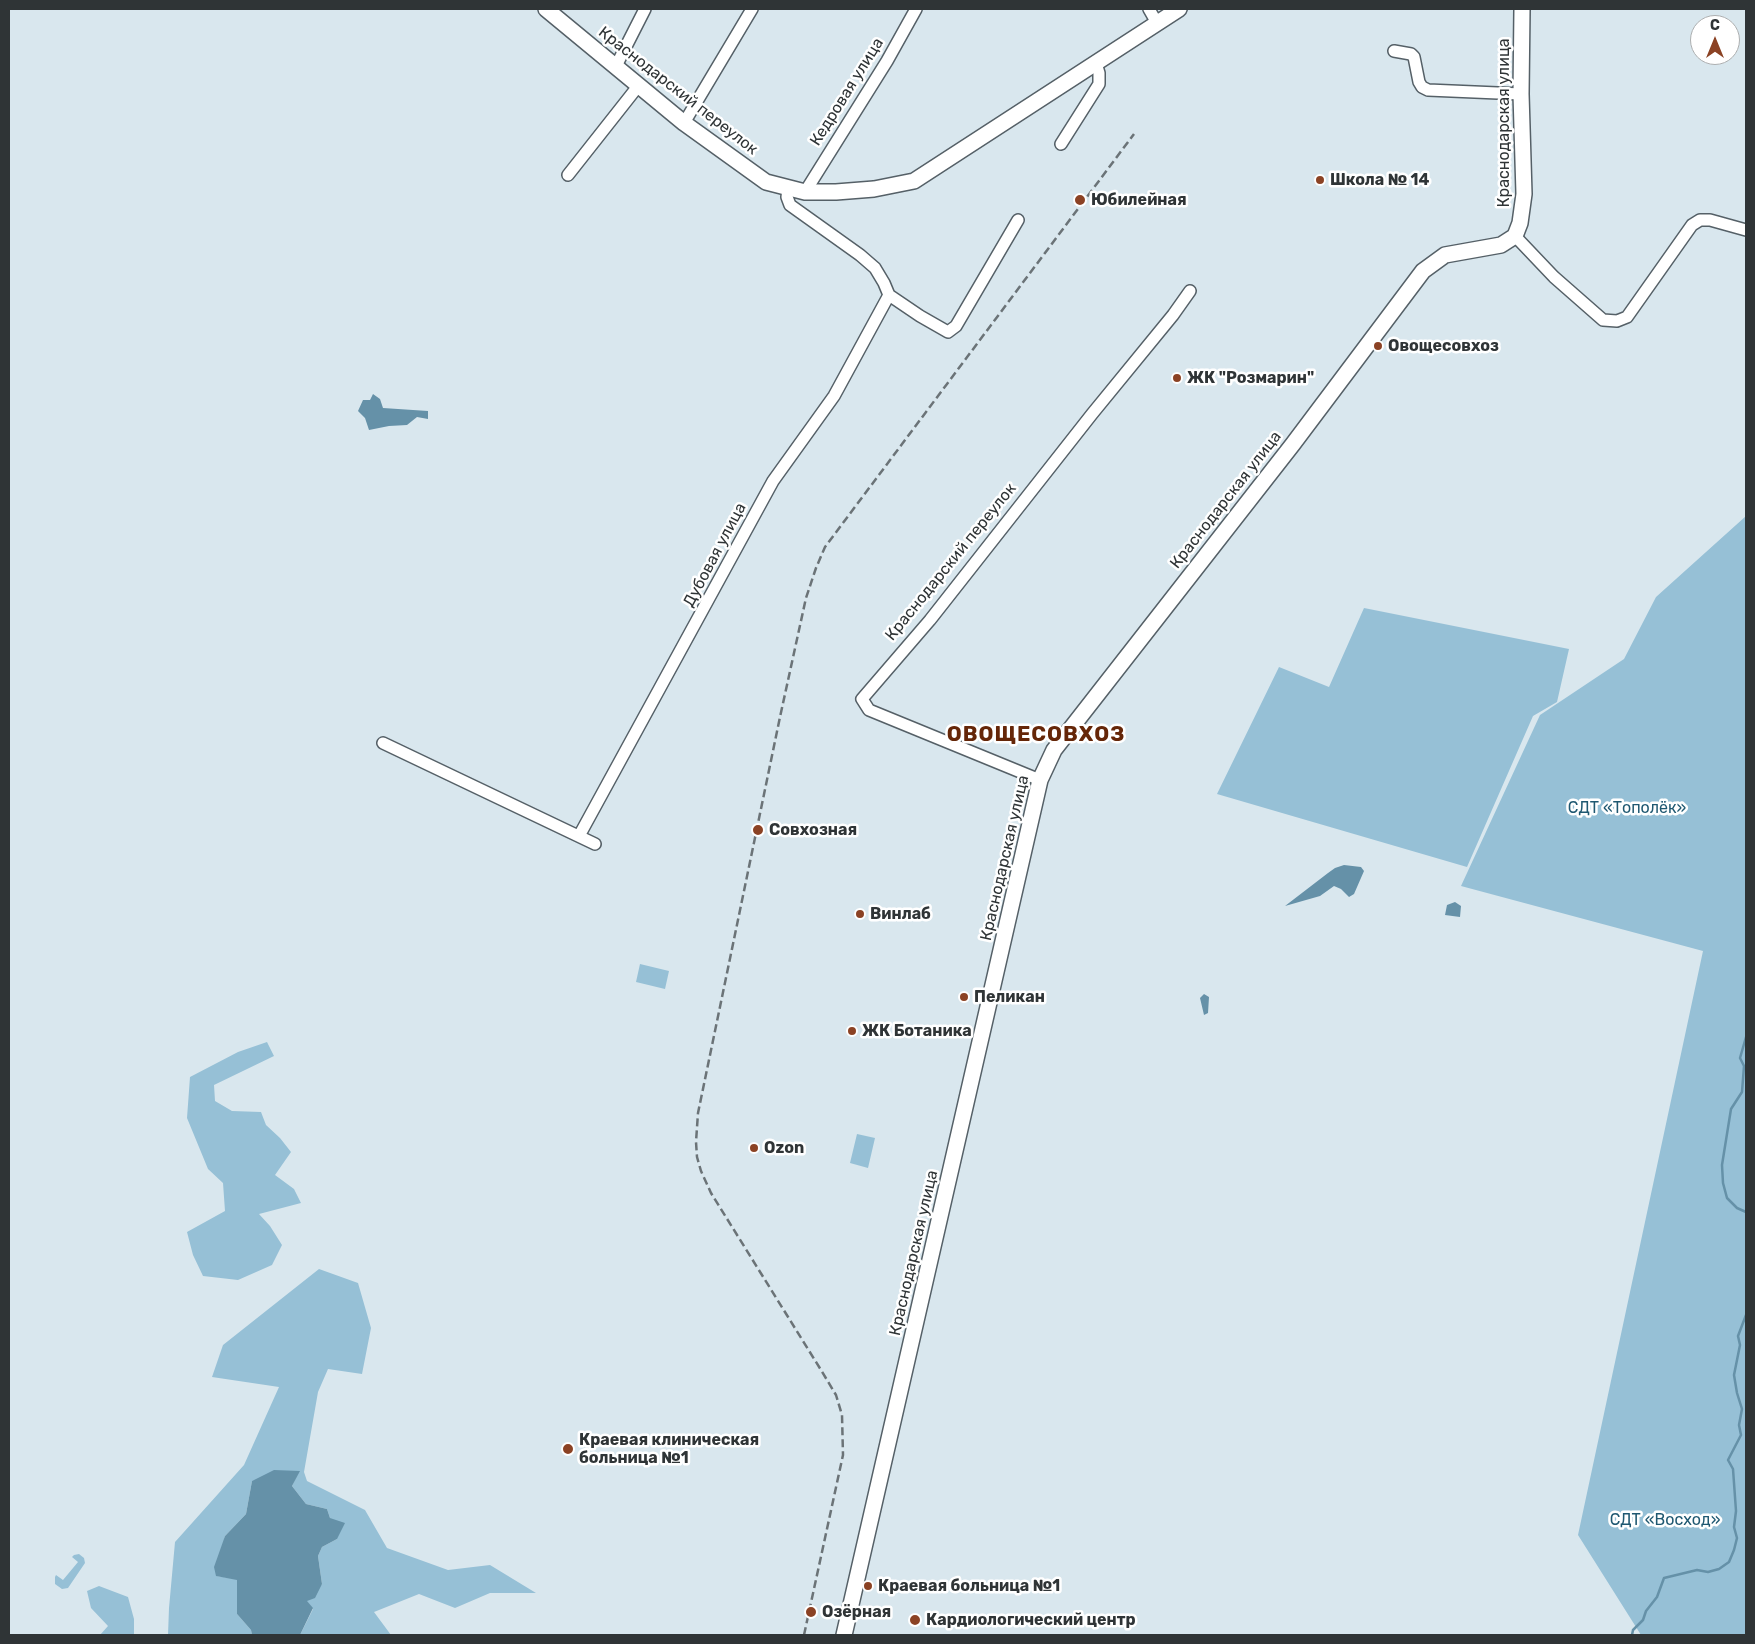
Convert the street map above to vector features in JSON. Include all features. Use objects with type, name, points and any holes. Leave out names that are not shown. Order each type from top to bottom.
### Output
[{"type":"main road","name":"Краснодарский переулок","points":[[550,10],[684,123],[766,182],[805,192],[836,192],[874,189],[914,181],[1179,9]]},
{"type":"main road","name":"Краснодарская улица","points":[[844,1635],[1040,780],[1054,750],[1293,444],[1423,271],[1434,261],[1445,255],[1501,245],[1515,236],[1520,223],[1524,194],[1521,94],[1522,9]]},
{"type":"street","points":[[616,66],[645,9]]},
{"type":"street","points":[[684,123],[752,9]]},
{"type":"street","name":"Кедровая улица","points":[[805,192],[887,61],[916,9]]},
{"type":"street","points":[[1149,9],[1157,24]]},
{"type":"street","points":[[1394,51],[1411,54],[1414,57],[1419,82],[1422,87],[1428,90],[1521,94]]},
{"type":"street","points":[[1061,144],[1099,84],[1096,62]]},
{"type":"street","points":[[568,174],[639,85]]},
{"type":"street","points":[[788,189],[787,197],[790,205],[860,255],[875,268],[889,295],[948,332],[956,326],[1018,220]]},
{"type":"street","points":[[1515,236],[1554,277],[1603,320],[1616,321],[1627,316],[1692,225],[1700,220],[1710,220],[1746,230]]},
{"type":"street","name":"Краснодарский переулок","points":[[1040,780],[869,710],[862,699],[930,620],[1062,450],[1173,315],[1190,291]]},
{"type":"street","name":"Дубовая улица","points":[[578,836],[694,629],[773,481],[834,396],[889,295]]},
{"type":"street","points":[[383,743],[595,844]]},
{"type":"green space","points":[[1746,516],[1746,1635],[1641,1635],[1578,1535],[1703,951],[1461,886],[1540,715],[1624,659],[1656,597]]},
{"type":"green space","points":[[1364,608],[1569,649],[1557,702],[1533,716],[1467,867],[1217,794],[1279,667],[1329,687]]},
{"type":"green space","points":[[640,964],[669,971],[665,989],[636,982]]},
{"type":"green space","points":[[267,1042],[274,1056],[214,1085],[215,1101],[232,1111],[261,1112],[266,1125],[291,1152],[275,1175],[294,1189],[301,1203],[259,1214],[270,1226],[282,1245],[272,1265],[238,1280],[203,1276],[193,1255],[187,1232],[225,1211],[223,1183],[208,1169],[187,1118],[190,1077],[238,1052]]},
{"type":"green space","points":[[857,1134],[875,1138],[868,1168],[850,1163]]},
{"type":"green space","points":[[319,1269],[358,1283],[371,1328],[362,1374],[328,1369],[318,1392],[304,1472],[307,1481],[365,1510],[387,1548],[448,1570],[490,1565],[536,1593],[490,1593],[455,1608],[419,1594],[374,1612],[391,1635],[300,1635],[313,1609],[306,1601],[322,1584],[318,1556],[322,1547],[337,1539],[327,1509],[306,1504],[292,1486],[299,1471],[252,1481],[246,1514],[225,1536],[217,1576],[237,1579],[237,1614],[251,1630],[252,1635],[168,1635],[175,1542],[244,1465],[279,1387],[212,1377],[223,1345]]},
{"type":"green space","points":[[79,1554],[84,1558],[85,1563],[68,1588],[62,1589],[55,1584],[55,1577],[56,1575],[63,1580],[78,1562],[72,1557]]},
{"type":"green space","points":[[99,1586],[128,1597],[134,1619],[134,1635],[100,1635],[108,1626],[91,1608],[87,1591]]},
{"type":"shaded area","points":[[373,394],[380,399],[383,408],[428,411],[428,419],[417,417],[407,425],[369,430],[365,418],[358,411],[363,400],[370,400]]},
{"type":"shaded area","points":[[1344,865],[1361,867],[1364,871],[1354,894],[1349,897],[1341,889],[1334,886],[1320,896],[1285,906],[1335,868]]},
{"type":"shaded area","points":[[1455,902],[1461,906],[1460,917],[1445,915],[1447,905]]},
{"type":"shaded area","points":[[1204,994],[1209,997],[1208,1013],[1204,1015],[1200,998]]},
{"type":"shaded area","points":[[274,1470],[300,1471],[292,1486],[306,1504],[327,1509],[330,1518],[345,1523],[337,1539],[322,1547],[318,1556],[322,1584],[315,1598],[307,1601],[313,1608],[300,1635],[252,1635],[251,1630],[237,1614],[237,1580],[216,1576],[214,1567],[225,1536],[246,1514],[252,1481]]},
{"type":"waterway","points":[[1746,1037],[1740,1058],[1744,1066],[1742,1092],[1731,1109],[1722,1165],[1723,1183],[1727,1198],[1737,1208],[1746,1212]]},
{"type":"waterway","points":[[1632,1635],[1633,1630],[1643,1620],[1646,1611],[1657,1597],[1664,1578],[1697,1570],[1708,1572],[1719,1569],[1729,1562],[1734,1550],[1737,1538],[1734,1527],[1736,1511],[1733,1469],[1728,1460],[1741,1435],[1739,1425],[1742,1409],[1734,1375],[1740,1345],[1738,1336],[1746,1315]]},
{"type":"railway","points":[[804,1635],[843,1455],[842,1415],[836,1395],[711,1193],[701,1171],[697,1157],[696,1142],[698,1113],[806,598],[825,547],[1134,134]]},
{"type":"place","name":"Школа № 14","points":[[1320,180]]},
{"type":"place","name":"Юбилейная","points":[[1080,200]]},
{"type":"place","name":"Овощесовхоз","points":[[1378,346]]},
{"type":"place","name":"ЖК \"Розмарин\"","points":[[1177,378]]},
{"type":"place","name":"Совхозная","points":[[758,830]]},
{"type":"place","name":"Винлаб","points":[[860,914]]},
{"type":"place","name":"Пеликан","points":[[964,997]]},
{"type":"place","name":"ЖК Ботаника","points":[[852,1031]]},
{"type":"place","name":"Ozon","points":[[754,1148]]},
{"type":"place","name":"Краевая клиническая больница №1","points":[[568,1449]]},
{"type":"place","name":"Краевая больница №1","points":[[868,1586]]},
{"type":"place","name":"Озёрная","points":[[811,1612]]},
{"type":"place","name":"Кардиологический центр","points":[[915,1620]]},
{"type":"district","name":"ОВОЩЕСОВХОЗ","points":[[1036,735]]},
{"type":"park label","name":"СДТ «Тополёк»","points":[[1627,808]]},
{"type":"park label","name":"СДТ «Восход»","points":[[1665,1520]]}]
